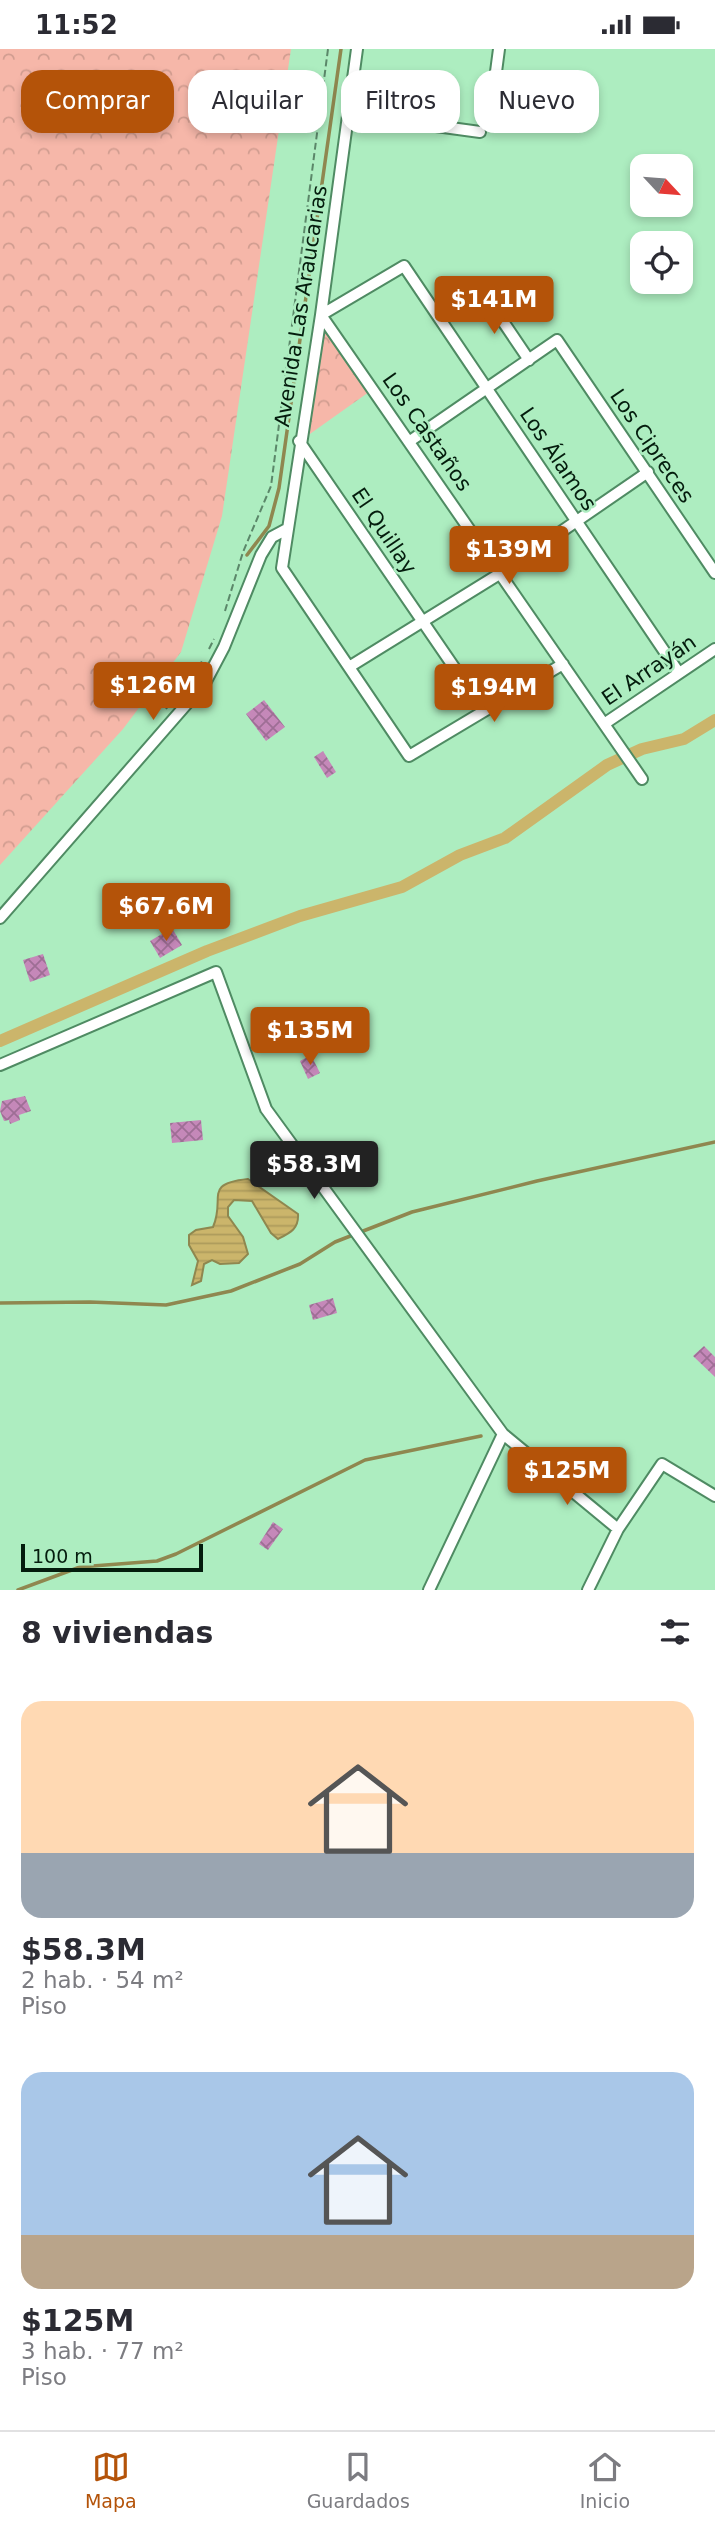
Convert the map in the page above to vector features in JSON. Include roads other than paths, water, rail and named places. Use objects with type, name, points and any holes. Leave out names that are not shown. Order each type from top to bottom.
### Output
[{"type":"street","name":"Avenida Las Araucarias","points":[[354,70],[357,49]]},
{"type":"street","points":[[496,70],[499,49]]},
{"type":"street","name":"Avenida Las Araucarias","points":[[345,133],[282,568],[349,667]]},
{"type":"street","name":"Los Álamos","points":[[321,315],[404,266],[679,673]]},
{"type":"street","points":[[410,441],[529,360],[485,295]]},
{"type":"street","name":"Los Castaños","points":[[321,315],[642,779]]},
{"type":"street","name":"Los Cipreces","points":[[529,360],[557,340],[715,573]]},
{"type":"street","name":"El Quillay","points":[[299,441],[484,711]]},
{"type":"street","points":[[563,664],[409,756],[349,667],[501,573],[648,472]]},
{"type":"street","points":[[0,918],[205,683],[224,647],[261,555],[272,537],[287,529]]},
{"type":"street","name":"El Arrayán","points":[[604,724],[715,649]]},
{"type":"street","points":[[0,1065],[216,972],[266,1109],[503,1434],[618,1529]]},
{"type":"street","points":[[429,1590],[503,1434]]},
{"type":"street","points":[[588,1590],[618,1529],[662,1464],[715,1496]]},
{"type":"waterway","points":[[247,555],[269,526],[279,488],[341,49]]},
{"type":"waterway","points":[[0,1041],[207,951],[300,916],[402,887],[460,855],[505,838],[607,765],[642,749],[684,739],[715,720]]},
{"type":"waterway","points":[[0,1303],[166,1305],[231,1291],[300,1264],[335,1242],[412,1212],[715,1142]]},
{"type":"waterway","points":[[18,1590],[80,1567],[157,1561],[365,1460],[481,1436]]}]
